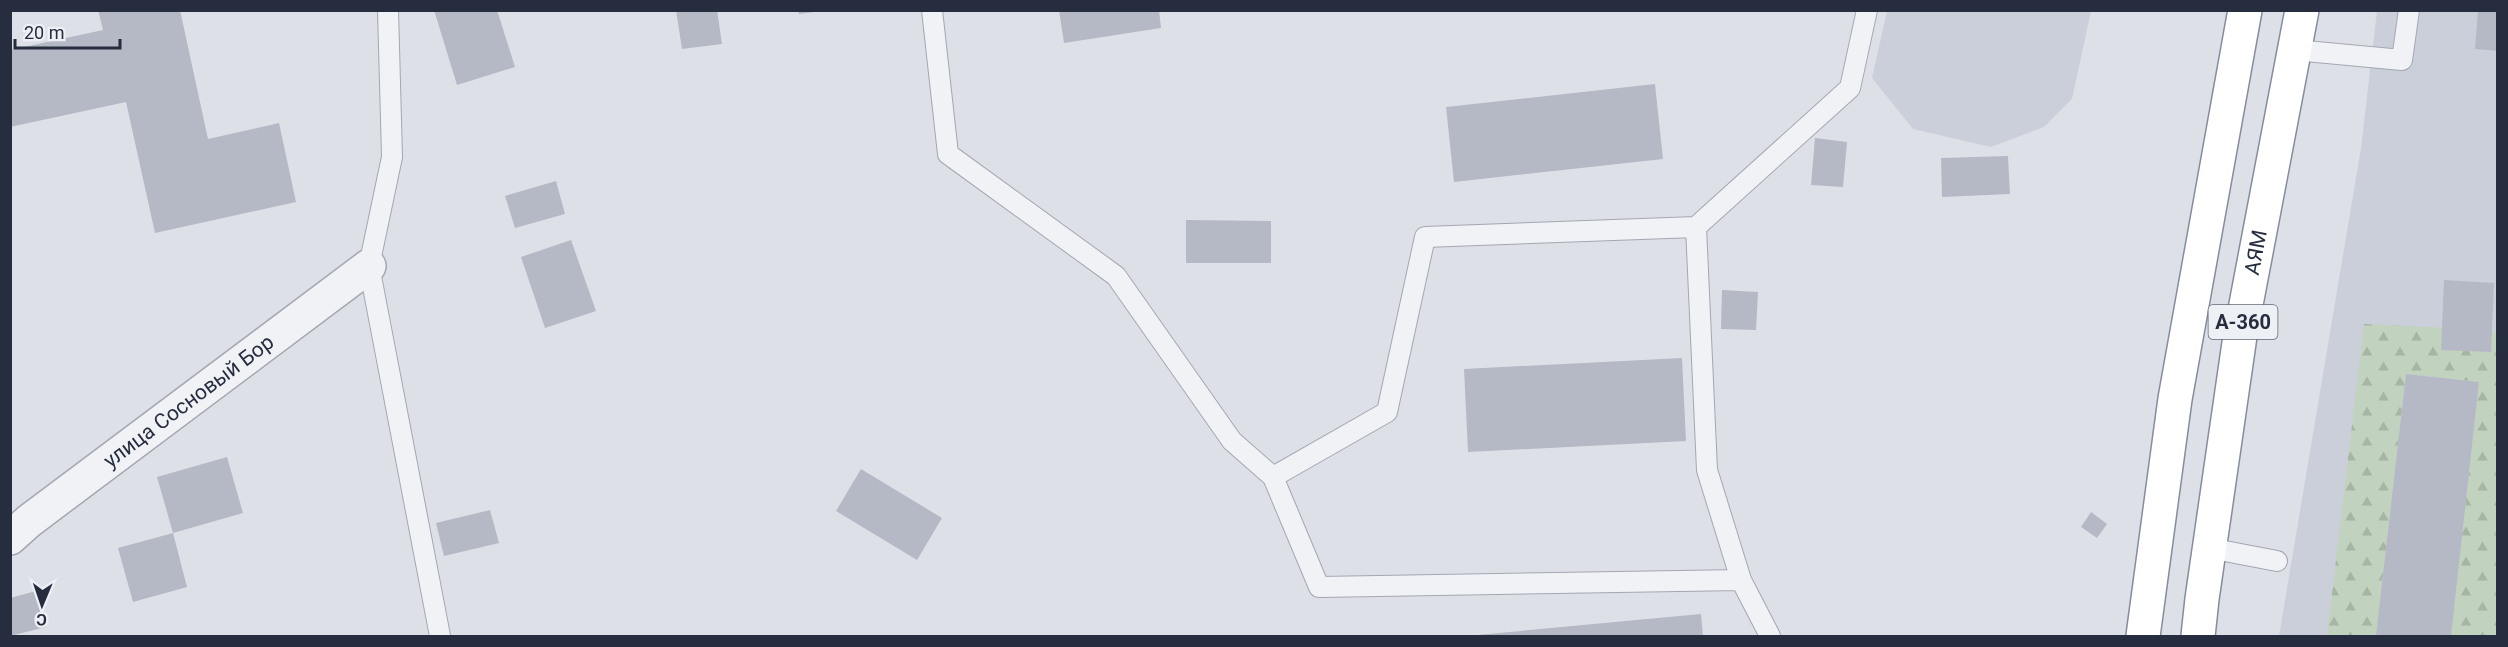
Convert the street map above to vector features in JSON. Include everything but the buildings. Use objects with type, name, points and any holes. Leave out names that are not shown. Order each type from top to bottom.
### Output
[{"type":"highway","name":"А-360","points":[[2143,636],[2175,399],[2245,10]]},
{"type":"highway","name":"АЯМ","points":[[2198,636],[2240,336],[2302,10]]},
{"type":"street","name":"улица Сосновый Бор","points":[[10,538],[29,521],[369,266]]},
{"type":"lane","points":[[388,10],[392,157],[369,266],[440,636]]},
{"type":"lane","points":[[932,10],[948,154],[1116,276],[1232,441],[1272,477],[1319,587],[1741,580]]},
{"type":"lane","points":[[1272,477],[1387,412],[1425,237],[1696,227],[1851,88],[1867,10]]},
{"type":"lane","points":[[2295,50],[2402,60],[2409,10]]},
{"type":"lane","points":[[1696,227],[1707,470],[1741,580],[1770,636]]},
{"type":"lane","points":[[2209,548],[2277,561]]},
{"type":"shaded area","points":[[1887,11],[2091,11],[2072,99],[2044,127],[1991,147],[1913,129],[1872,78]]},
{"type":"shaded area","points":[[2377,11],[2497,11],[2497,636],[2279,636],[2361,148]]},
{"type":"green space","points":[[2364,324],[2471,329],[2497,333],[2497,636],[2451,636],[2479,382],[2406,374],[2376,636],[2327,636]]}]
